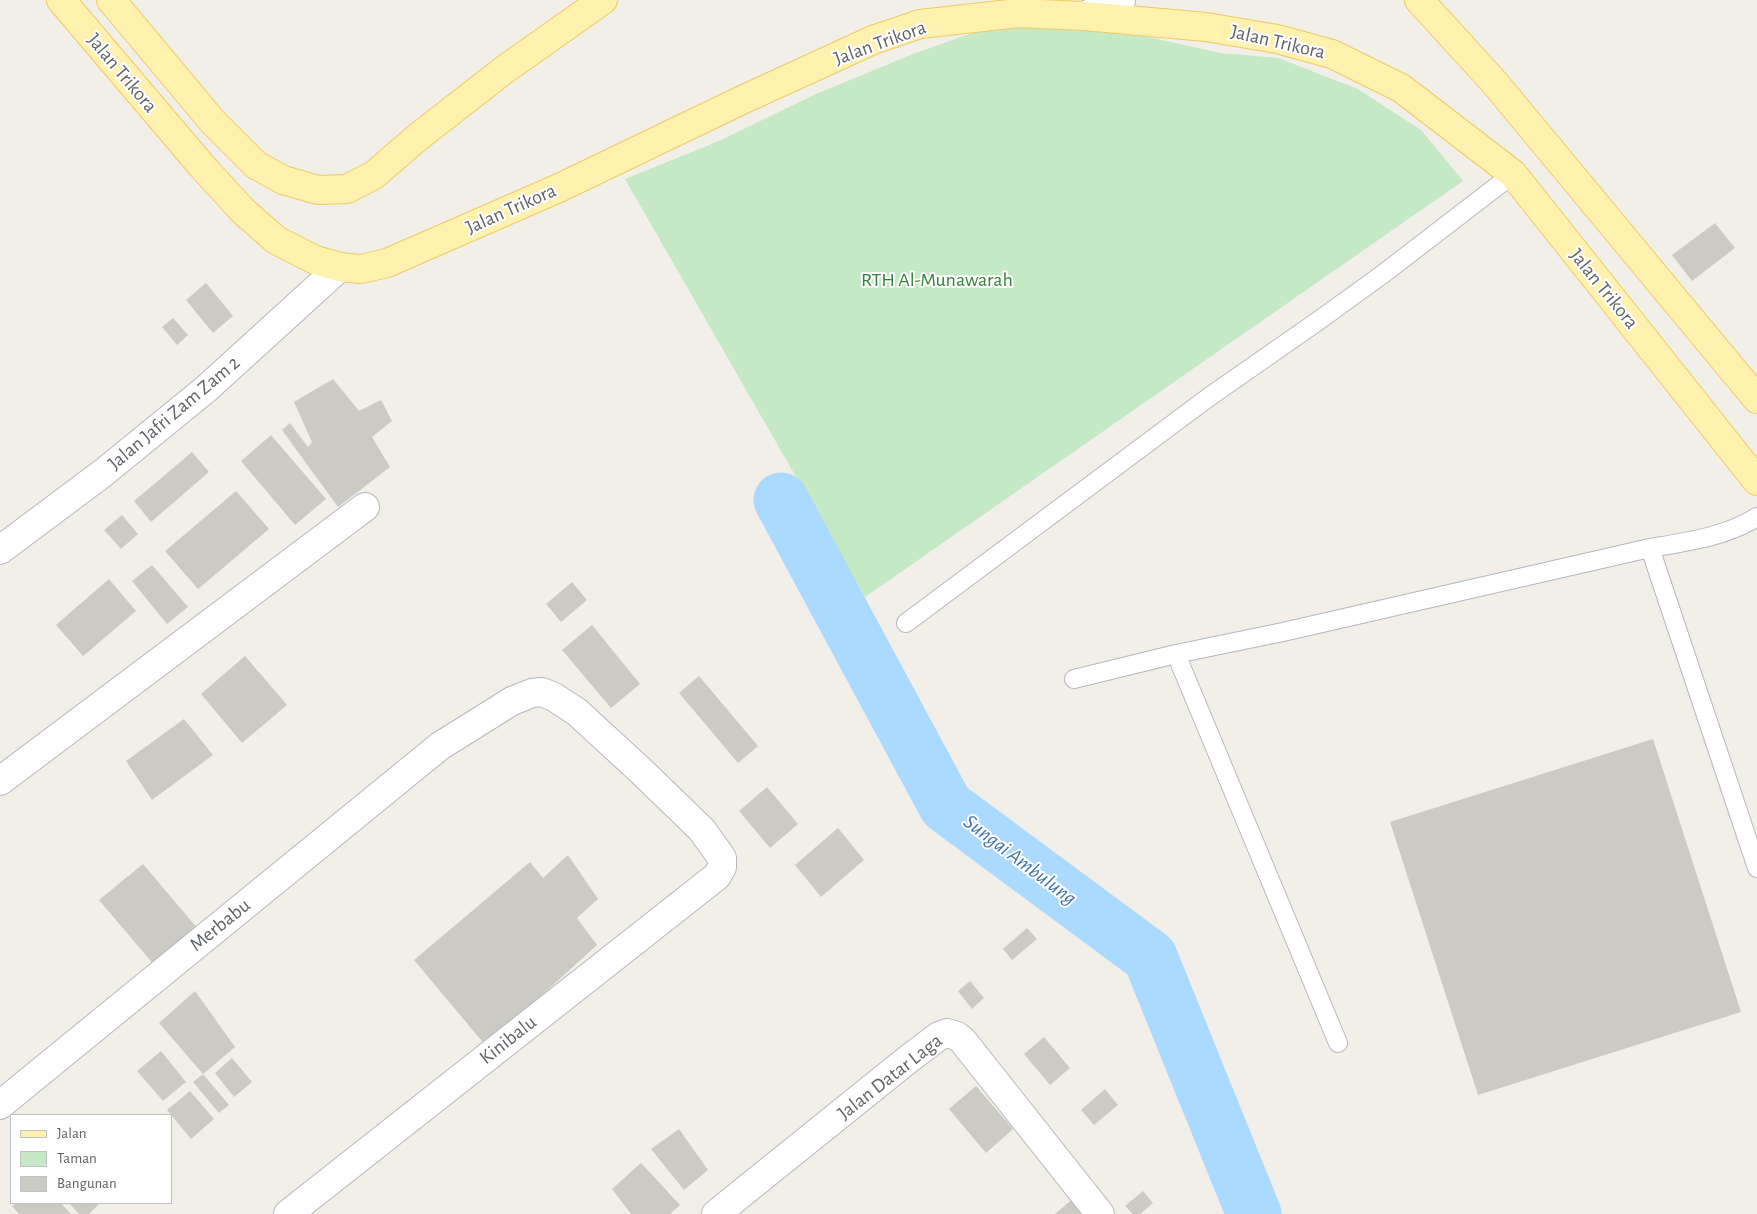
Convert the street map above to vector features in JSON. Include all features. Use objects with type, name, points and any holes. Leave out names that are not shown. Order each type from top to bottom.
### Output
[{"type":"main road","name":"Jalan Trikora","points":[[61,0],[201,165],[242,210],[276,240],[315,260],[340,267],[361,269],[387,263],[559,188],[742,100],[873,40],[920,24],[1007,6],[1084,16],[1206,27],[1277,39],[1332,54],[1401,88],[1513,174],[1757,481]]},
{"type":"main road","name":"Jalan Trikora","points":[[111,0],[213,122],[256,165],[283,180],[318,190],[347,189],[374,175],[418,137],[504,70],[603,0]]},
{"type":"main road","points":[[1419,0],[1494,82],[1757,399]]},
{"type":"street","points":[[1084,16],[1121,0]]},
{"type":"street","name":"Jalan Jafri Zam Zam 2","points":[[0,550],[103,473],[206,388],[340,267]]},
{"type":"street","points":[[0,781],[365,507]]},
{"type":"street","name":"Merbabu","points":[[0,1105],[440,746],[512,701],[532,693],[542,692],[554,697],[577,712],[702,830],[722,858],[723,863]]},
{"type":"street","name":"Kinibalu","points":[[288,1214],[717,876],[723,863]]},
{"type":"street","name":"Jalan Datar Laga","points":[[716,1214],[906,1061],[947,1032],[957,1036],[962,1041],[1100,1214]]},
{"type":"lane","points":[[906,623],[1209,397],[1383,274],[1513,174]]},
{"type":"lane","points":[[1074,679],[1176,654],[1283,632],[1650,548],[1700,540],[1744,526],[1757,517]]},
{"type":"lane","points":[[1650,548],[1757,868]]},
{"type":"lane","points":[[1176,654],[1338,1043]]},
{"type":"green space","name":"RTH Al-Munawarah","points":[[998,24],[1099,26],[1220,53],[1278,58],[1358,89],[1421,130],[1463,181],[865,597],[625,179],[719,141],[816,94],[913,54]]},
{"type":"building","points":[[1715,223],[1735,248],[1692,281],[1672,255]]},
{"type":"building","points":[[206,283],[233,316],[213,333],[186,300]]},
{"type":"building","points":[[173,318],[188,335],[177,345],[162,327]]},
{"type":"building","points":[[333,379],[359,411],[381,400],[392,421],[372,437],[390,467],[338,507],[282,430],[290,423],[308,447],[312,442],[294,402]]},
{"type":"building","points":[[271,435],[326,499],[295,525],[241,461]]},
{"type":"building","points":[[192,452],[209,472],[151,522],[134,501]]},
{"type":"building","points":[[236,491],[269,529],[198,589],[165,551]]},
{"type":"building","points":[[122,515],[138,534],[121,549],[104,530]]},
{"type":"building","points":[[152,565],[188,607],[167,624],[132,581]]},
{"type":"building","points":[[109,579],[136,611],[83,656],[56,625]]},
{"type":"building","points":[[572,582],[587,600],[561,622],[546,604]]},
{"type":"building","points":[[592,625],[640,684],[611,708],[562,650]]},
{"type":"building","points":[[245,656],[287,705],[242,743],[201,694]]},
{"type":"building","points":[[699,676],[758,746],[738,763],[679,693]]},
{"type":"building","points":[[184,719],[213,755],[152,800],[126,761]]},
{"type":"building","points":[[1653,739],[1741,1012],[1478,1095],[1390,822]]},
{"type":"building","points":[[767,787],[798,824],[770,848],[739,811]]},
{"type":"building","points":[[838,828],[864,860],[821,897],[795,865]]},
{"type":"building","points":[[568,855],[598,899],[577,918],[597,945],[486,1046],[414,960],[530,862],[543,878]]},
{"type":"building","points":[[143,864],[198,929],[155,966],[99,900]]},
{"type":"building","points":[[1027,928],[1037,939],[1012,960],[1003,949]]},
{"type":"building","points":[[970,981],[984,998],[972,1009],[958,991]]},
{"type":"building","points":[[195,991],[235,1047],[203,1074],[159,1023]]},
{"type":"building","points":[[1044,1037],[1070,1068],[1050,1085],[1024,1054]]},
{"type":"building","points":[[161,1051],[186,1082],[163,1101],[137,1071]]},
{"type":"building","points":[[232,1058],[252,1082],[234,1097],[215,1073]]},
{"type":"building","points":[[203,1074],[229,1105],[219,1113],[193,1082]]},
{"type":"building","points":[[976,1086],[1013,1129],[986,1153],[949,1109]]},
{"type":"building","points":[[1105,1089],[1118,1105],[1094,1125],[1081,1110]]},
{"type":"building","points":[[190,1091],[214,1119],[191,1139],[167,1110]]},
{"type":"building","points":[[679,1129],[708,1170],[684,1190],[651,1149]]},
{"type":"building","points":[[641,1163],[680,1205],[670,1214],[631,1214],[612,1189]]},
{"type":"building","points":[[1143,1191],[1153,1203],[1140,1214],[1133,1214],[1125,1206]]},
{"type":"building","points":[[1076,1196],[1091,1214],[1055,1214]]},
{"type":"building","points":[[15,1204],[62,1204],[71,1214],[19,1214],[12,1206]]},
{"type":"building","points":[[70,1204],[99,1204],[89,1214],[79,1214]]},
{"type":"waterway","name":"Sungai Ambulung","points":[[781,500],[946,806],[1150,957],[1254,1214]]}]
